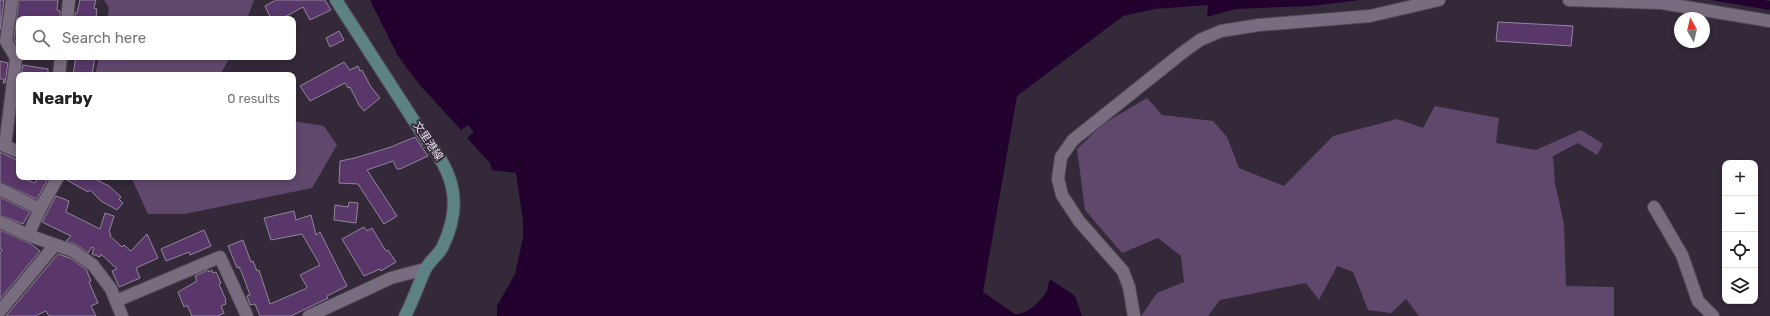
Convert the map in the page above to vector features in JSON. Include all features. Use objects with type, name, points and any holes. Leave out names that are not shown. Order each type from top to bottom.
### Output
[{"type":"main road","name":"文里港線","points":[[336,0],[425,138],[438,153],[448,172],[454,199],[453,221],[442,248],[425,269],[405,316]]},
{"type":"street","points":[[12,0],[14,24],[6,41],[16,58],[6,88],[3,145],[16,151]]},
{"type":"street","points":[[67,16],[69,0]]},
{"type":"street","points":[[1134,316],[1129,287],[1123,271],[1080,221],[1062,195],[1058,179],[1061,157],[1073,140],[1182,53],[1200,40],[1221,31],[1259,25],[1370,16],[1439,0]]},
{"type":"street","points":[[1569,0],[1662,2],[1770,21]]},
{"type":"street","points":[[59,72],[61,60]]},
{"type":"street","points":[[28,235],[40,209],[56,180]]},
{"type":"street","points":[[0,189],[40,209]]},
{"type":"street","points":[[1654,207],[1682,255],[1698,301],[1713,316]]},
{"type":"street","points":[[0,222],[28,235],[73,251],[93,265],[111,289],[122,316]]},
{"type":"street","points":[[0,311],[54,245]]},
{"type":"street","points":[[116,301],[220,257],[247,316]]},
{"type":"street","points":[[309,316],[391,278],[425,269]]},
{"type":"shaded area","points":[[104,0],[254,0],[248,16],[108,16],[109,8]]},
{"type":"shaded area","points":[[370,0],[1360,0],[1311,6],[1235,9],[1207,17],[1208,5],[1155,9],[1123,16],[1017,96],[983,292],[1015,314],[1019,314],[1032,308],[1039,301],[1046,292],[1050,279],[1075,296],[1082,316],[497,316],[497,306],[515,274],[523,238],[523,221],[516,173],[492,170],[490,163],[467,138],[474,132],[468,125],[461,130],[419,84],[398,56]]},
{"type":"shaded area","points":[[1710,0],[1770,1],[1770,10]]},
{"type":"shaded area","points":[[98,60],[228,60],[222,72],[96,72]]},
{"type":"shaded area","points":[[1147,98],[1162,115],[1213,121],[1227,137],[1239,168],[1284,186],[1333,136],[1397,119],[1423,128],[1435,106],[1499,118],[1496,143],[1536,150],[1581,130],[1603,144],[1597,155],[1578,143],[1553,156],[1555,183],[1564,224],[1566,286],[1614,287],[1614,316],[1419,316],[1406,299],[1391,313],[1368,310],[1353,272],[1337,266],[1319,300],[1306,283],[1220,300],[1208,316],[1141,316],[1157,293],[1184,282],[1181,256],[1158,238],[1122,253],[1085,210],[1077,149],[1103,124]]},
{"type":"shaded area","points":[[296,121],[324,126],[337,145],[312,188],[184,214],[148,214],[132,180],[296,180]]},
{"type":"building","points":[[0,0],[4,0],[0,30]]},
{"type":"building","points":[[19,0],[58,0],[57,10],[60,11],[60,16],[17,16]]},
{"type":"building","points":[[80,0],[96,0],[94,8],[97,9],[96,16],[75,16],[75,13],[77,13]]},
{"type":"building","points":[[276,0],[325,0],[331,10],[310,20],[303,7],[286,16],[270,16],[265,6]]},
{"type":"building","points":[[1498,22],[1573,26],[1571,46],[1496,41]]},
{"type":"building","points":[[16,23],[16,43],[14,39]]},
{"type":"building","points":[[339,31],[344,40],[330,47],[326,38]]},
{"type":"building","points":[[76,60],[94,60],[92,72],[74,72]]},
{"type":"building","points":[[0,61],[8,63],[5,83],[3,83],[4,79],[0,79]]},
{"type":"building","points":[[344,62],[350,70],[358,66],[360,71],[362,70],[371,87],[380,98],[364,111],[359,105],[350,87],[348,88],[345,83],[310,101],[300,86]]},
{"type":"building","points":[[23,65],[48,69],[48,72],[22,72]]},
{"type":"building","points":[[415,137],[428,156],[400,169],[397,169],[393,161],[367,170],[397,216],[384,224],[358,184],[339,183],[340,161],[391,147]]},
{"type":"building","points":[[0,152],[16,160],[16,180],[27,180],[35,183],[36,180],[47,180],[37,199],[0,182]]},
{"type":"building","points":[[67,180],[97,180],[109,186],[121,197],[119,199],[123,203],[117,210],[101,201],[90,190],[88,192]]},
{"type":"building","points":[[56,196],[69,201],[66,212],[100,229],[105,213],[114,216],[109,232],[111,234],[110,236],[122,247],[124,245],[131,251],[147,234],[158,258],[136,268],[140,278],[119,287],[112,271],[117,269],[101,254],[100,257],[92,254],[94,248],[92,247],[88,253],[77,245],[66,241],[71,236],[42,222]]},
{"type":"building","points":[[0,197],[30,212],[23,224],[0,215]]},
{"type":"building","points":[[349,202],[358,203],[356,223],[334,220],[335,205],[348,207]]},
{"type":"building","points":[[294,211],[296,220],[311,215],[316,235],[320,232],[347,286],[327,296],[328,298],[291,316],[260,316],[255,304],[250,305],[247,296],[250,295],[242,273],[239,267],[237,268],[228,246],[243,240],[251,262],[253,261],[257,271],[259,270],[270,304],[305,289],[307,287],[300,275],[320,265],[302,234],[271,240],[264,218]]},
{"type":"building","points":[[364,227],[367,231],[372,228],[386,251],[388,250],[396,262],[381,271],[380,269],[364,276],[342,239]]},
{"type":"building","points":[[0,230],[31,244],[40,251],[0,299],[0,254],[2,250],[0,249]]},
{"type":"building","points":[[204,230],[211,246],[190,255],[189,252],[166,261],[161,249]]},
{"type":"building","points":[[58,254],[70,258],[86,269],[91,281],[89,282],[98,303],[91,306],[96,316],[49,316],[46,311],[35,316],[6,316]]},
{"type":"building","points":[[208,270],[209,272],[212,270],[213,273],[216,272],[221,283],[219,284],[226,300],[226,304],[221,306],[224,313],[218,316],[192,316],[187,305],[184,307],[178,292],[197,281],[195,276]]}]
